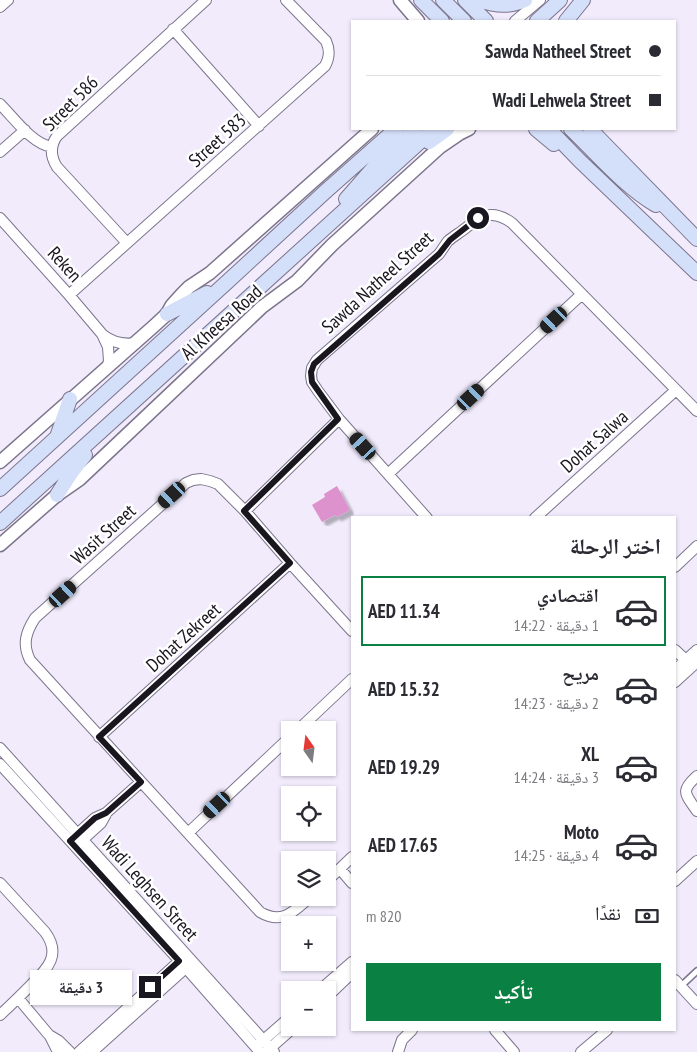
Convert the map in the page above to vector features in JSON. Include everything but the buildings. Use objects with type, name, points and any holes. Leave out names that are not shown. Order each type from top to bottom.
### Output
[{"type":"main road","points":[[411,0],[429,20]]},
{"type":"main road","points":[[421,0],[441,20]]},
{"type":"main road","points":[[443,0],[463,20]]},
{"type":"main road","points":[[465,0],[485,20]]},
{"type":"main road","points":[[480,0],[504,5],[525,0]]},
{"type":"main road","points":[[538,20],[560,0]]},
{"type":"main road","points":[[567,20],[582,0]]},
{"type":"main road","name":"Al Kheesa Road","points":[[0,488],[326,190],[395,130]]},
{"type":"main road","points":[[319,233],[364,177],[414,130]]},
{"type":"main road","name":"Al Kheesa Road","points":[[0,523],[433,130]]},
{"type":"main road","points":[[410,151],[422,146],[446,130]]},
{"type":"main road","points":[[537,130],[555,145],[580,161]]},
{"type":"main road","points":[[550,130],[697,273]]},
{"type":"main road","points":[[572,130],[645,199],[670,212]]},
{"type":"main road","points":[[593,131],[697,239]]},
{"type":"main road","points":[[167,314],[226,283]]},
{"type":"main road","points":[[58,436],[70,399]]},
{"type":"main road","points":[[57,495],[97,435]]},
{"type":"street","points":[[0,7],[8,0]]},
{"type":"street","name":"Street 586","points":[[127,243],[57,166],[52,158],[52,147],[57,136],[206,0]]},
{"type":"street","name":"Street 583","points":[[69,295],[325,66],[329,54],[326,42],[286,0]]},
{"type":"street","points":[[400,0],[417,20]]},
{"type":"street","points":[[516,20],[540,0]]},
{"type":"street","points":[[557,20],[582,0]]},
{"type":"street","points":[[173,29],[259,126]]},
{"type":"street","points":[[0,104],[40,143],[52,147]]},
{"type":"street","points":[[0,152],[25,130]]},
{"type":"street","points":[[0,462],[167,314],[182,294],[210,273],[371,130]]},
{"type":"street","name":"Al Kheesa Road","points":[[0,546],[57,495],[80,479],[262,307],[297,281],[332,245],[436,151],[449,140],[467,130]]},
{"type":"street","name":"Sawda Natheel Street","points":[[425,516],[338,419],[312,382],[311,372],[314,364],[439,254],[450,240],[478,218],[499,216],[506,218],[512,223],[697,411]]},
{"type":"street","name":"Reken","points":[[0,218],[102,334],[110,354],[107,368]]},
{"type":"street","points":[[388,474],[582,294]]},
{"type":"street","name":"Reken","points":[[102,334],[122,344],[136,342]]},
{"type":"street","name":"Dohat Salwa","points":[[537,516],[676,390]]},
{"type":"street","points":[[244,511],[338,419]]},
{"type":"street","name":"Wasit Street","points":[[300,906],[286,916],[272,918],[260,912],[30,660],[25,648],[25,642],[29,628],[35,618],[186,483],[201,479],[210,480],[218,484],[351,630]]},
{"type":"street","points":[[676,565],[697,546]]},
{"type":"street","name":"Dohat Zekreet","points":[[99,737],[290,563]]},
{"type":"street","points":[[678,669],[692,663],[697,650]]},
{"type":"street","points":[[676,651],[692,663]]},
{"type":"street","points":[[308,721],[351,680]]},
{"type":"street","points":[[188,832],[281,745]]},
{"type":"street","name":"Wadi Leghsen Street","points":[[0,748],[5,767],[76,840],[265,1049]]},
{"type":"street","points":[[697,776],[681,792],[697,811]]},
{"type":"street","points":[[76,840],[95,818],[106,813],[141,782]]},
{"type":"street","points":[[336,873],[351,858]]},
{"type":"street","points":[[676,880],[697,861]]},
{"type":"street","points":[[340,869],[351,883]]},
{"type":"street","points":[[0,883],[45,932],[52,944],[53,952],[45,971],[0,1015]]},
{"type":"street","points":[[79,1052],[186,962]]},
{"type":"street","points":[[92,1052],[186,962]]},
{"type":"street","points":[[330,981],[351,963]]},
{"type":"street","points":[[336,988],[351,974]]},
{"type":"street","points":[[678,983],[697,1004]]},
{"type":"street","points":[[18,998],[49,1035],[58,1052]]},
{"type":"street","points":[[265,1049],[281,1029]]},
{"type":"street","points":[[398,1052],[402,1040],[411,1031]]},
{"type":"street","points":[[496,1031],[514,1052]]},
{"type":"street","points":[[582,1052],[606,1031]]},
{"type":"street","points":[[49,1035],[70,1052]]},
{"type":"street","points":[[265,1049],[282,1036]]},
{"type":"lane","points":[[678,983],[697,971]]},
{"type":"route","points":[[150,987],[179,961],[70,841],[95,818],[106,813],[141,782],[99,737],[290,563],[244,511],[338,419],[312,382],[311,372],[314,364],[439,254],[450,240],[478,218]]}]
